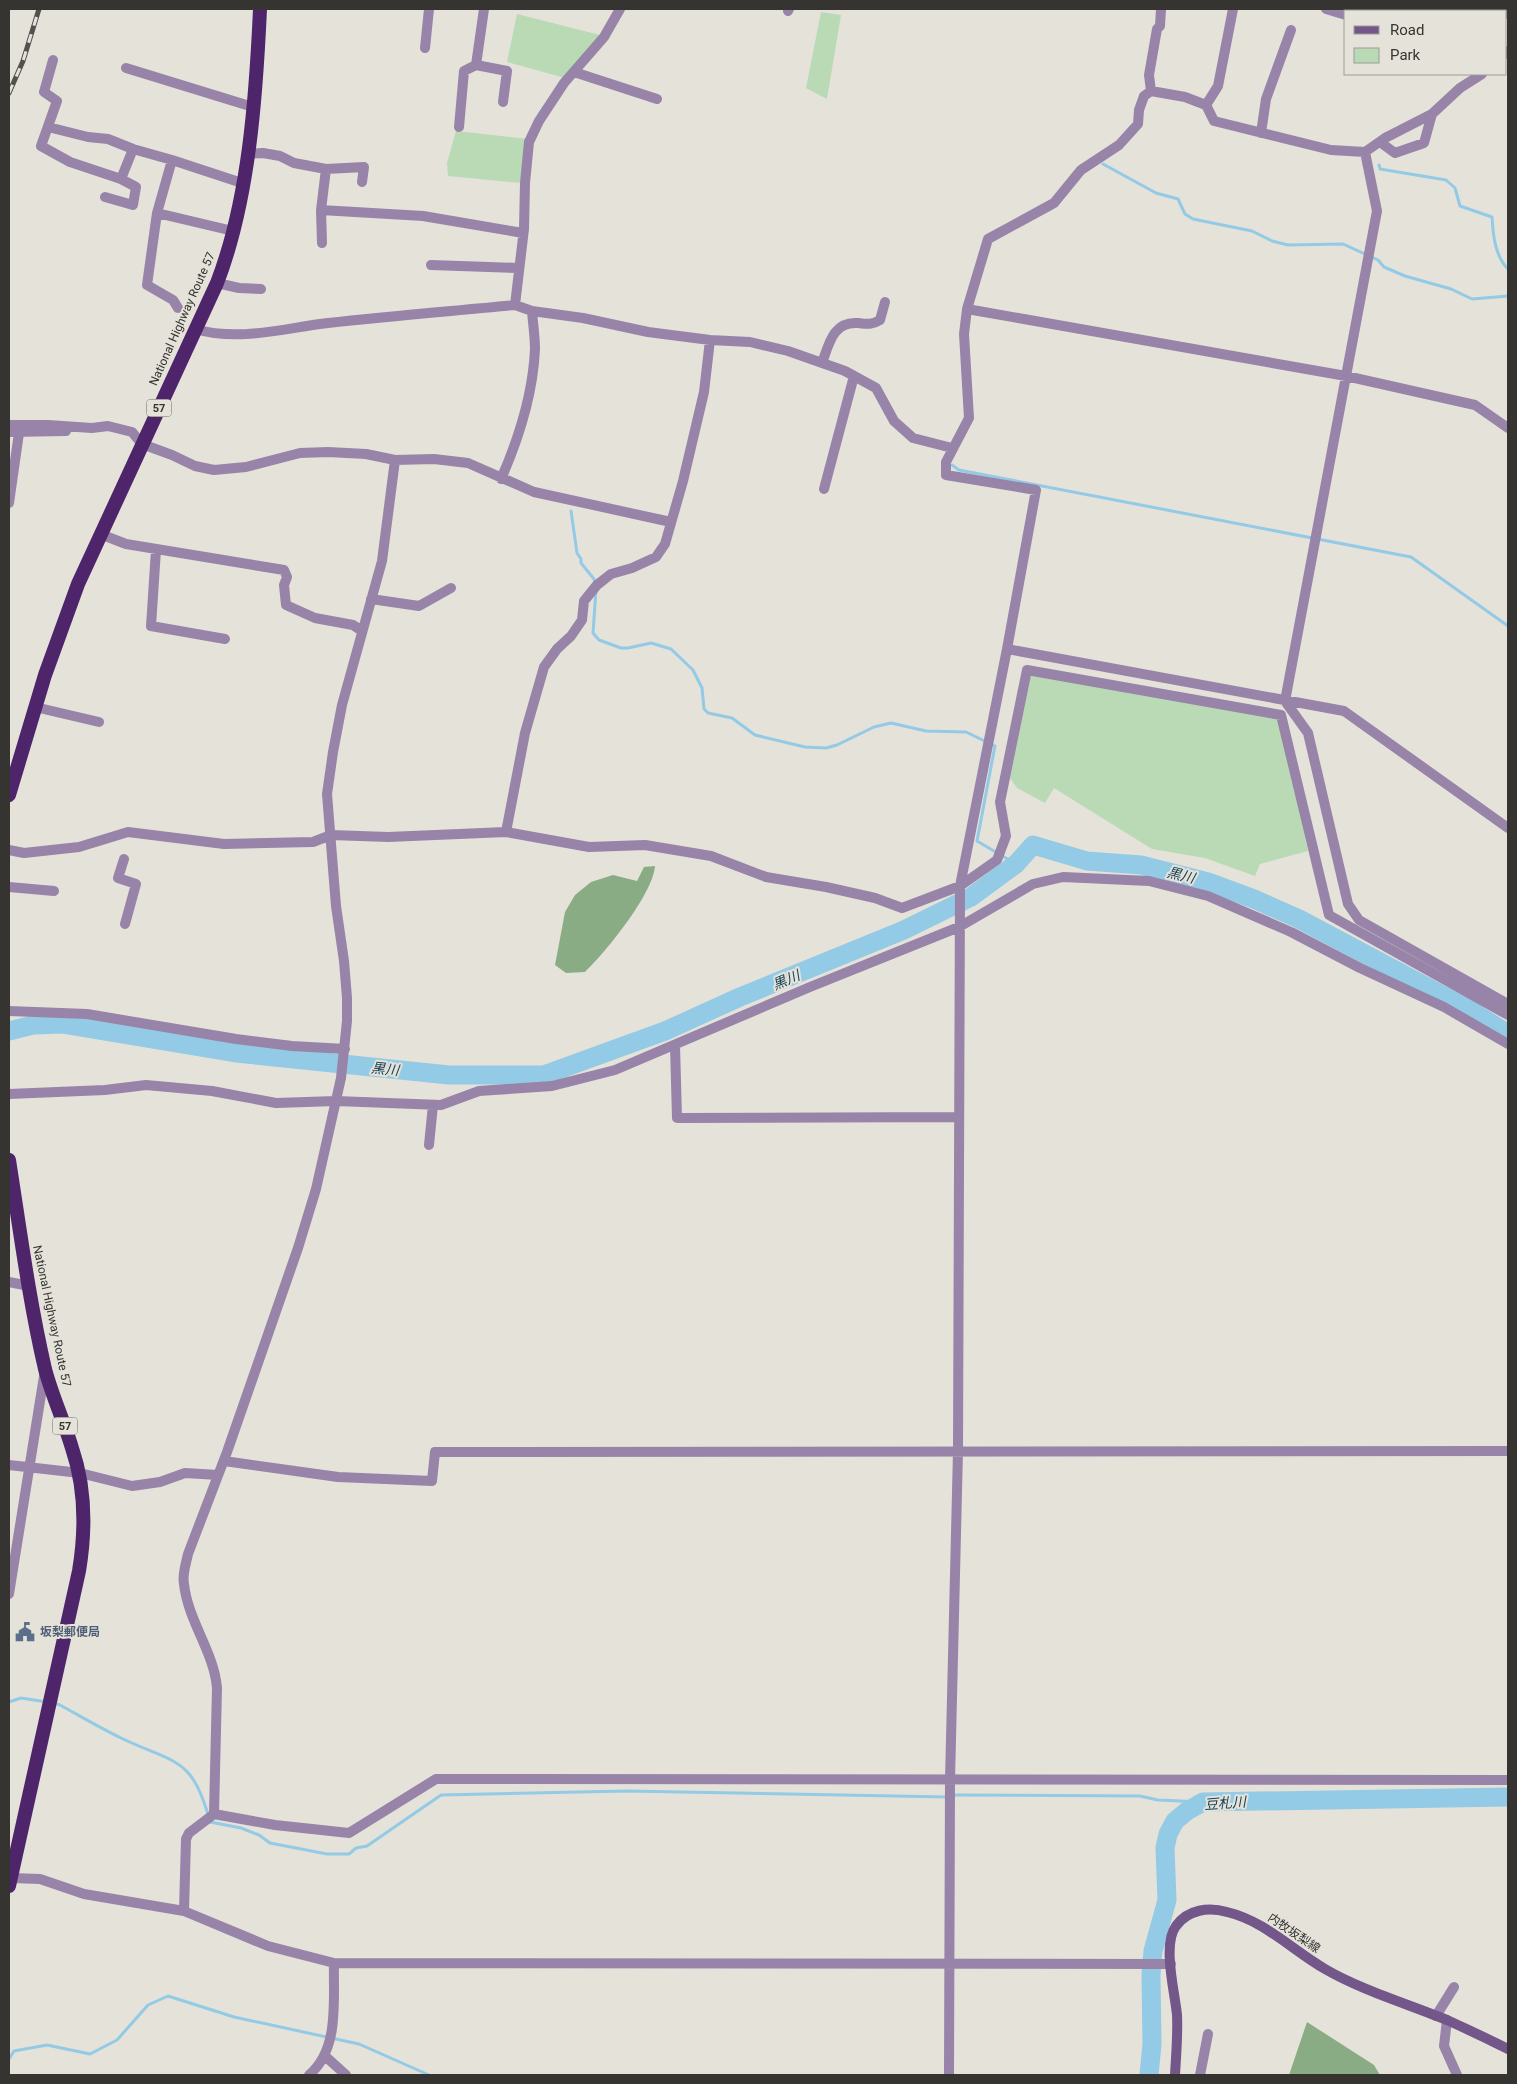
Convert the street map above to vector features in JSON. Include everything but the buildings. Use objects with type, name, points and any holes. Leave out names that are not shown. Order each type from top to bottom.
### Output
[{"type":"highway","name":"National Highway Route 57","points":[[9,795],[54,646],[78,584],[217,283],[233,231],[247,154],[253,107],[260,9]]},
{"type":"highway","name":"National Highway Route 57","points":[[9,1160],[29,1286],[46,1369],[80,1473],[84,1515],[82,1550],[10,1882]]},
{"type":"main road","name":"内牧坂梨線","points":[[1175,2075],[1177,2016],[1171,1964],[1171,1938],[1175,1927],[1184,1918],[1192,1912],[1203,1909],[1227,1912],[1261,1925],[1326,1969],[1390,1998],[1448,2020],[1508,2049]]},
{"type":"street","points":[[426,48],[429,9]]},
{"type":"street","points":[[476,65],[484,9]]},
{"type":"street","points":[[515,305],[520,268],[529,142],[539,121],[564,83],[604,37],[620,9]]},
{"type":"street","points":[[1151,91],[1149,75],[1157,29],[1160,26],[1161,9]]},
{"type":"street","points":[[1206,106],[1218,86],[1233,9]]},
{"type":"street","points":[[1326,9],[1344,14]]},
{"type":"street","points":[[1261,132],[1266,99],[1291,30]]},
{"type":"street","points":[[53,60],[44,92],[57,101],[41,146],[70,162],[136,186],[133,205],[105,197]]},
{"type":"street","points":[[459,127],[464,71],[476,65],[507,71],[503,102]]},
{"type":"street","points":[[126,68],[253,107]]},
{"type":"street","points":[[574,72],[657,99]]},
{"type":"street","points":[[949,2075],[950,1780],[958,1451],[960,886],[1008,649],[1036,490],[946,475],[946,462],[969,418],[964,334],[967,309],[988,239],[1054,204],[1081,170],[1119,144],[1138,124],[1139,110],[1144,96],[1151,91],[1185,97],[1206,106],[1214,121],[1331,150],[1365,152],[1432,114],[1460,88],[1480,75]]},
{"type":"street","points":[[1380,142],[1395,153],[1424,143],[1432,114]]},
{"type":"street","points":[[48,127],[88,137],[108,139],[132,149],[242,183]]},
{"type":"street","points":[[121,179],[132,149]]},
{"type":"street","points":[[1365,152],[1377,211],[1285,700],[1308,733],[1348,904],[1359,920],[1508,1004]]},
{"type":"street","points":[[247,154],[271,154],[294,163],[326,169],[364,167],[362,182]]},
{"type":"street","points":[[172,160],[157,214],[147,285],[173,300],[178,308]]},
{"type":"street","points":[[322,243],[321,210],[326,169]]},
{"type":"street","points":[[321,210],[423,216],[523,233]]},
{"type":"street","points":[[157,214],[233,231]]},
{"type":"street","points":[[431,265],[520,268]]},
{"type":"street","points":[[217,283],[239,288],[261,289]]},
{"type":"street","points":[[822,363],[833,334],[840,326],[851,323],[872,325],[880,320],[885,302]]},
{"type":"street","points":[[195,329],[224,335],[255,334],[328,323],[515,305],[532,311],[583,318],[648,332],[710,340],[750,342],[822,363],[854,376],[876,388],[894,421],[913,438],[952,448]]},
{"type":"street","points":[[967,309],[1346,376],[1475,405],[1508,428]]},
{"type":"street","points":[[501,478],[514,451],[533,370],[535,348],[532,311]]},
{"type":"street","points":[[506,832],[524,733],[544,667],[577,628],[582,620],[584,600],[597,585],[611,574],[632,568],[656,556],[665,544],[683,481],[704,392],[710,340]]},
{"type":"street","points":[[824,489],[854,376]]},
{"type":"street","points":[[9,424],[92,428]]},
{"type":"street","points":[[9,503],[14,433],[108,426],[132,432],[142,444],[195,466],[214,470],[246,467],[300,453],[366,454],[395,460],[434,460],[468,463],[534,492],[671,522]]},
{"type":"street","points":[[214,1814],[216,1674],[200,1637],[183,1583],[188,1554],[224,1461],[312,1203],[341,1078],[345,1049],[347,998],[336,906],[327,794],[342,705],[382,561],[395,460]]},
{"type":"street","points":[[100,534],[126,544],[156,550],[284,570],[287,577],[284,586],[286,605],[315,618],[353,625],[362,631]]},
{"type":"street","points":[[156,550],[151,626],[225,639]]},
{"type":"street","points":[[371,600],[419,606],[451,588]]},
{"type":"street","points":[[1008,649],[1344,711],[1508,828]]},
{"type":"street","points":[[9,850],[24,853],[79,847],[128,832],[224,844],[313,842],[331,835],[388,837],[506,832],[589,847],[645,845],[711,856],[766,878],[867,896],[902,908],[960,886],[997,860],[1006,836],[1000,802],[1027,670],[1281,715],[1329,915],[1508,1015]]},
{"type":"street","points":[[35,707],[99,722]]},
{"type":"street","points":[[124,859],[118,878],[136,884],[125,924]]},
{"type":"street","points":[[9,1094],[105,1090],[146,1085],[212,1091],[276,1103],[336,1101],[441,1105],[479,1091],[552,1086],[606,1072],[676,1045],[810,987],[959,927],[1033,884],[1063,877],[1149,882],[1208,896],[1249,912],[1360,968],[1444,1007],[1508,1044]]},
{"type":"street","points":[[9,887],[54,891]]},
{"type":"street","points":[[9,1011],[87,1014],[236,1039],[292,1046],[345,1049]]},
{"type":"street","points":[[676,1045],[677,1118],[959,1116]]},
{"type":"street","points":[[434,1105],[430,1141],[441,1137]]},
{"type":"street","points":[[9,1282],[29,1286]]},
{"type":"street","points":[[9,1594],[40,1395],[46,1369]]},
{"type":"street","points":[[224,1461],[338,1477],[432,1481],[434,1452],[1508,1451]]},
{"type":"street","points":[[9,1465],[80,1473],[132,1486],[160,1482],[185,1473],[218,1475]]},
{"type":"street","points":[[184,1911],[186,1839],[189,1833],[214,1814],[275,1825],[349,1832],[436,1779],[1508,1780]]},
{"type":"street","points":[[10,1882],[40,1879],[84,1894],[184,1911],[268,1946],[334,1963],[1171,1964]]},
{"type":"street","points":[[309,2075],[325,2056],[332,2028],[334,1963]]},
{"type":"street","points":[[1436,2016],[1454,1987]]},
{"type":"street","points":[[1448,2020],[1444,2046],[1457,2075]]},
{"type":"street","points":[[1200,2075],[1208,2034]]},
{"type":"street","points":[[325,2056],[346,2075]]},
{"type":"green space","points":[[821,12],[841,15],[827,99],[806,88]]},
{"type":"green space","points":[[517,14],[600,35],[565,78],[507,62]]},
{"type":"green space","points":[[456,131],[528,139],[520,183],[448,176],[447,163]]},
{"type":"green space","points":[[1031,675],[1279,718],[1308,851],[1260,864],[1255,876],[1205,858],[1152,849],[1054,788],[1045,803],[1017,788],[1010,778]]},
{"type":"green space","points":[[655,866],[652,878],[638,907],[605,951],[585,972],[566,973],[555,965],[565,912],[575,895],[591,882],[613,875],[637,881],[644,867]]},
{"type":"green space","points":[[1307,2022],[1374,2065],[1380,2075],[1289,2075]]},
{"type":"waterway","points":[[1103,164],[1156,193],[1178,199],[1185,214],[1193,219],[1252,231],[1272,241],[1288,245],[1343,244],[1378,260],[1384,267],[1405,276],[1451,289],[1472,299],[1508,296]]},
{"type":"waterway","points":[[1379,165],[1380,169],[1446,180],[1455,188],[1460,206],[1492,217],[1497,252],[1508,269]]},
{"type":"waterway","points":[[952,465],[959,470],[1411,557],[1508,626]]},
{"type":"waterway","points":[[571,511],[577,553],[581,563],[594,579],[595,584]]},
{"type":"waterway","points":[[596,590],[593,633],[599,640],[621,648],[651,643],[671,649],[693,670],[702,688],[704,709],[708,713],[732,718],[755,735],[805,747],[826,748],[837,745],[874,727],[891,723],[926,731],[966,732],[995,746],[977,841],[1016,864]]},
{"type":"waterway","name":"黒川","points":[[9,1031],[33,1025],[62,1024],[236,1053],[449,1075],[544,1075],[665,1031],[740,997],[904,930],[971,897],[1016,864],[1033,845],[1087,861],[1141,865],[1208,882],[1254,899],[1299,919],[1472,1011],[1508,1034]]},
{"type":"waterway","points":[[9,1702],[21,1698],[47,1702]]},
{"type":"waterway","points":[[53,1703],[179,1765],[189,1773],[197,1785],[210,1822],[241,1828],[259,1835],[270,1843],[327,1854],[349,1854],[356,1848],[367,1846],[441,1795],[626,1791],[947,1797]]},
{"type":"waterway","points":[[953,1795],[1140,1796],[1158,1800],[1203,1802]]},
{"type":"waterway","name":"豆札川","points":[[1149,2075],[1152,2044],[1151,1975],[1153,1951],[1167,1900],[1165,1848],[1168,1834],[1175,1821],[1187,1811],[1203,1802],[1508,1797]]},
{"type":"waterway","points":[[9,2059],[14,2051],[47,2045],[90,2054],[117,2040],[148,2005],[168,1996],[234,2017],[359,2044],[429,2075]]},
{"type":"railway","points":[[9,93],[23,61],[39,9]]},
{"type":"place","name":"坂梨郵便局","points":[[25,1632]]}]
